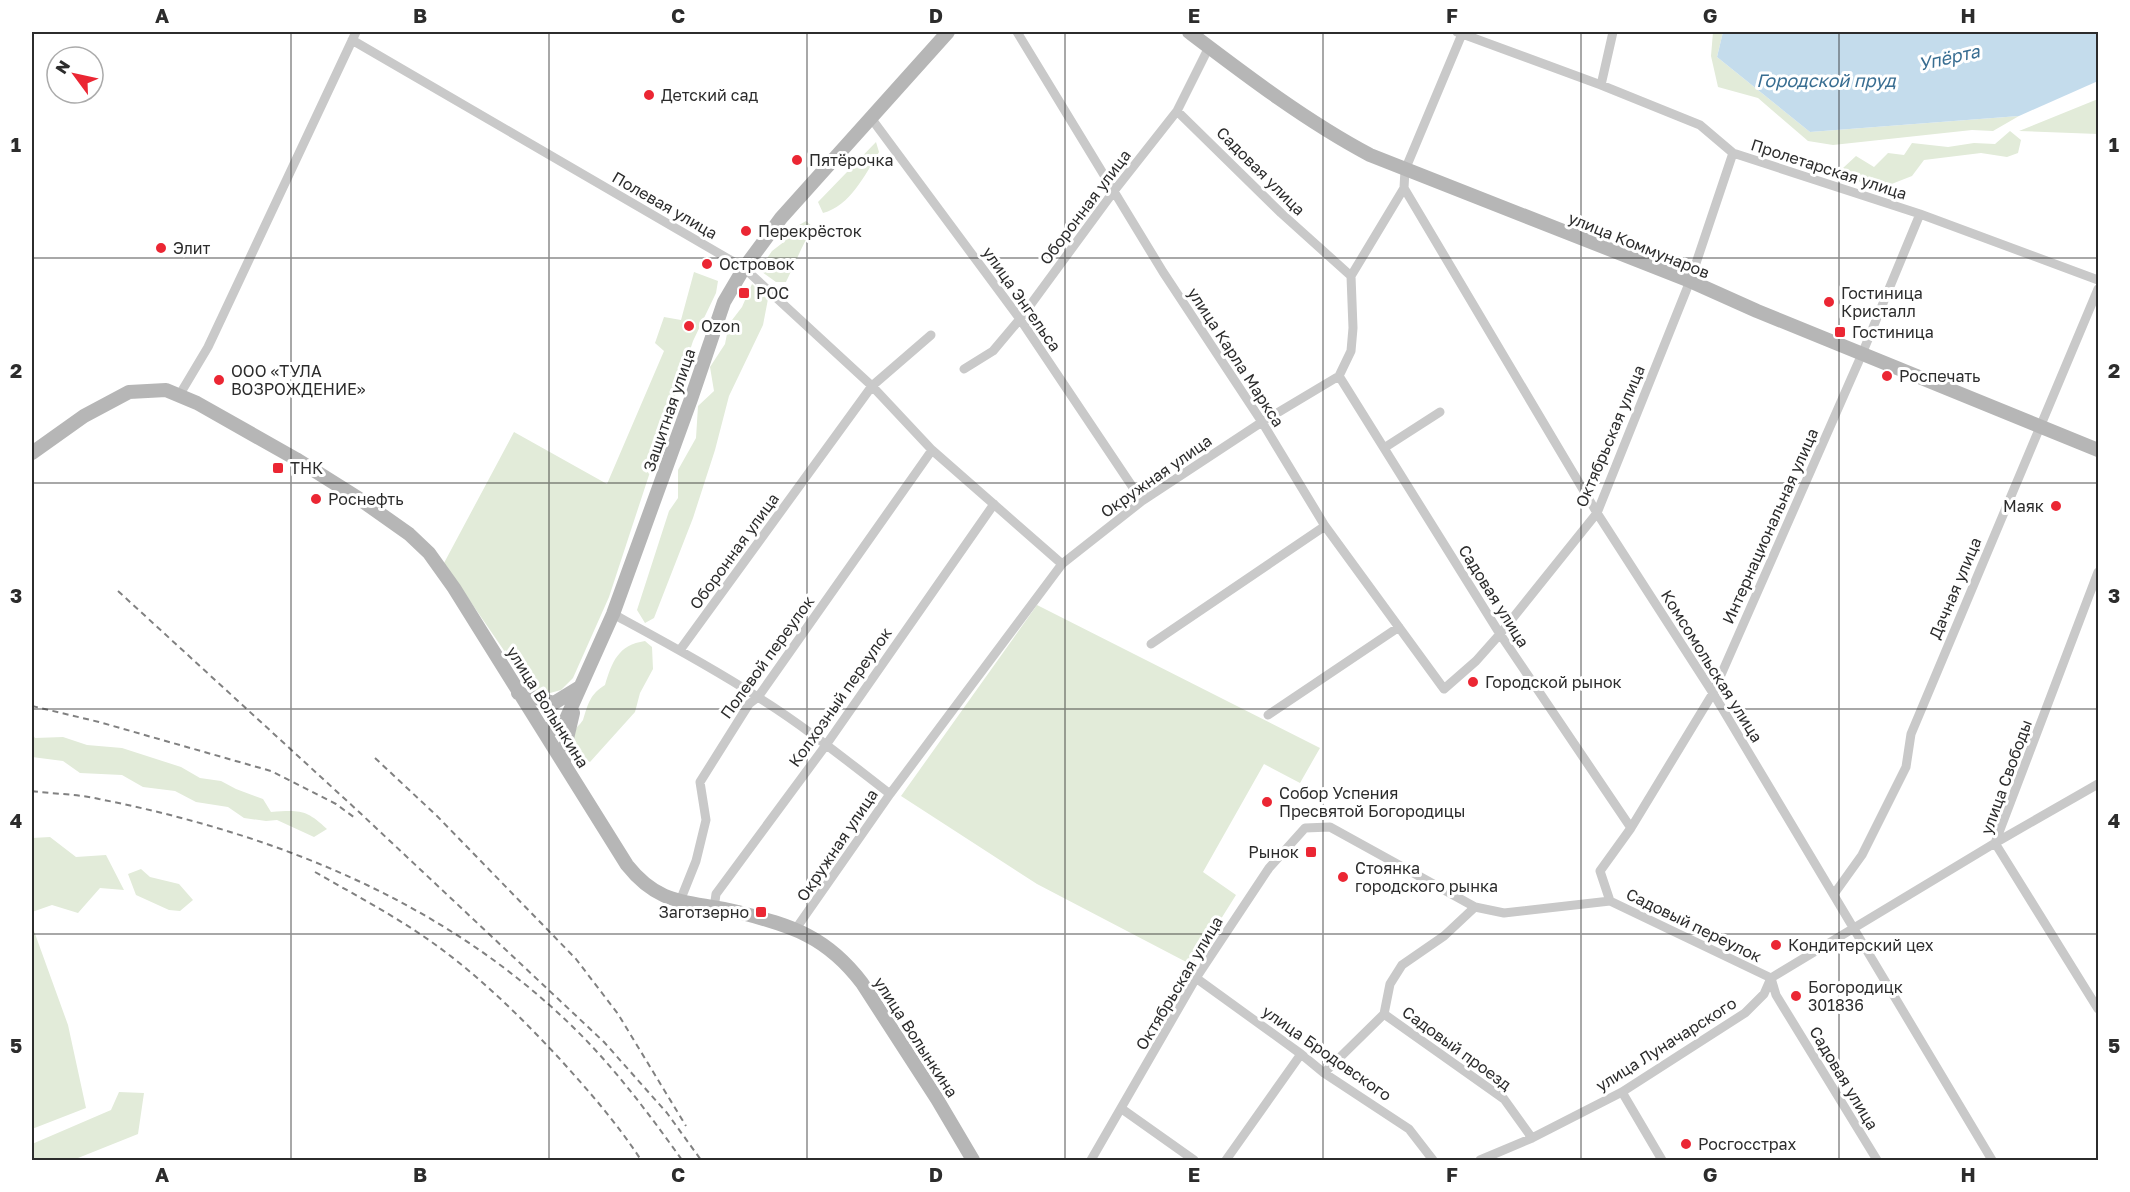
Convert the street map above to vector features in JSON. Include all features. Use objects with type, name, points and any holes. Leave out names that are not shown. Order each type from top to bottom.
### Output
[{"type":"street","name":"Защитная улица","points":[[580,687],[613,614],[724,302],[744,268],[781,218],[948,32]]},
{"type":"street","name":"улица Карла Маркса","points":[[1017,32],[1163,272],[1262,422],[1325,526],[1444,689]]},
{"type":"street","name":"улица Коммунаров","points":[[1189,32],[1339,138],[1405,170],[1690,281],[1757,311],[2098,450]]},
{"type":"street","points":[[1600,85],[1613,32]]},
{"type":"street","points":[[1339,376],[1351,351],[1353,328],[1351,276],[1404,188],[1405,170],[1460,33]]},
{"type":"street","name":"Пролетарская улица","points":[[1460,33],[1700,124],[1733,153],[1920,214],[2098,280]]},
{"type":"street","points":[[180,394],[208,347],[354,36]]},
{"type":"street","name":"Полевая улица","points":[[354,36],[744,268],[872,386],[932,450],[1062,564]]},
{"type":"street","name":"Оборонная улица","points":[[964,369],[993,351],[1020,320],[1114,191],[1177,111],[1209,47]]},
{"type":"street","name":"Садовая улица","points":[[1177,111],[1281,213],[1351,276]]},
{"type":"street","name":"улица Энгельса","points":[[872,118],[1020,320],[1142,501]]},
{"type":"street","name":"Октябрьская улица","points":[[1444,689],[1476,661],[1500,634],[1597,513],[1690,281],[1733,153]]},
{"type":"street","name":"Комсомольская улица","points":[[1404,188],[1597,513],[1713,693],[1992,1161]]},
{"type":"street","name":"Интернациональная улица","points":[[1610,901],[1600,871],[1630,828],[1713,693],[1862,354],[1920,214]]},
{"type":"street","name":"Дачная улица","points":[[1834,894],[1862,855],[1906,767],[1911,734],[2098,289]]},
{"type":"street","name":"Оборонная улица","points":[[680,650],[872,386],[931,335]]},
{"type":"street","name":"Садовая улица","points":[[1339,376],[1500,634],[1630,828]]},
{"type":"street","name":"Окружная улица","points":[[795,930],[890,794],[1062,564],[1142,501],[1262,422],[1339,376]]},
{"type":"street","name":"улица Волынкина","points":[[32,453],[84,416],[129,392],[166,390],[180,394],[316,470],[409,534],[429,553],[454,588],[518,693],[627,865],[639,880],[662,896],[737,912],[795,930],[816,939],[834,951],[849,965],[893,1030],[973,1161]]},
{"type":"street","points":[[1384,448],[1440,411]]},
{"type":"street","name":"Полевой переулок","points":[[680,901],[696,861],[706,820],[700,782],[748,704],[758,697],[932,450]]},
{"type":"street","name":"Колхозный переулок","points":[[714,908],[716,894],[826,745],[993,504]]},
{"type":"street","points":[[1151,644],[1325,526]]},
{"type":"street","name":"улица Свободы","points":[[2098,572],[1995,843],[2098,1009]]},
{"type":"street","points":[[613,614],[680,650],[758,697],[890,794]]},
{"type":"street","points":[[1268,715],[1399,627]]},
{"type":"street","points":[[580,687],[566,719],[557,729],[540,726],[554,703],[580,687]]},
{"type":"street","points":[[564,763],[565,747],[580,687]]},
{"type":"street","points":[[518,693],[554,703]]},
{"type":"street","name":"улица Луначарского","points":[[1480,1161],[1532,1138],[1622,1092],[1745,1013],[1764,994],[1771,978],[1995,843],[2098,784]]},
{"type":"street","name":"Садовый переулок","points":[[1305,828],[1330,826],[1475,907],[1504,912],[1610,901],[1771,978]]},
{"type":"street","name":"Октябрьская улица","points":[[1091,1161],[1196,978],[1269,868],[1305,828]]},
{"type":"street","points":[[1324,1072],[1384,1014],[1390,984],[1402,965],[1444,936],[1475,907]]},
{"type":"street","name":"улица Бродовского","points":[[1196,978],[1324,1072],[1409,1129],[1432,1161]]},
{"type":"street","name":"Садовая улица","points":[[1771,978],[1776,995],[1877,1161]]},
{"type":"street","name":"Садовый проезд","points":[[1384,1014],[1503,1098],[1532,1138]]},
{"type":"street","points":[[1226,1161],[1301,1054]]},
{"type":"street","points":[[1622,1092],[1662,1161]]},
{"type":"street","points":[[1122,1109],[1194,1161]]},
{"type":"green space","points":[[1713,32],[1723,32],[1717,57],[1810,132],[2019,116],[1993,131],[1972,130],[1833,145],[1808,141],[1758,98],[1718,87],[1711,56]]},
{"type":"green space","points":[[2098,99],[2098,134],[2019,131]]},
{"type":"green space","points":[[2010,131],[2021,140],[2018,153],[2007,157],[1981,153],[1924,160],[1912,176],[1889,185],[1867,188],[1843,168],[1856,156],[1874,167],[1888,153],[1904,155],[1912,143],[1948,147],[1974,143],[1995,144]]},
{"type":"green space","points":[[876,142],[879,152],[862,180],[841,204],[823,213],[818,202]]},
{"type":"green space","points":[[806,221],[813,227],[786,282],[776,282],[759,270],[772,251],[785,241],[794,228]]},
{"type":"green space","points":[[694,272],[718,281],[716,293],[693,341],[609,597],[573,678],[561,690],[550,693],[531,690],[444,563],[514,432],[607,484],[664,351],[655,343],[664,317],[681,320]]},
{"type":"green space","points":[[752,284],[768,299],[763,325],[729,396],[715,450],[693,518],[654,618],[645,623],[637,610],[669,511],[678,498],[678,470],[696,438],[698,406],[714,391],[710,367],[725,344],[729,324],[742,307]]},
{"type":"green space","points":[[1037,605],[1320,748],[1300,783],[1264,764],[1203,872],[1236,895],[1192,965],[1037,884],[901,796]]},
{"type":"green space","points":[[645,641],[652,647],[653,669],[640,693],[635,712],[590,762],[575,755],[574,733],[583,720],[590,700],[605,685],[610,669],[622,651],[628,646]]},
{"type":"green space","points":[[32,734],[35,738],[63,737],[87,745],[122,748],[181,767],[200,778],[221,781],[263,799],[271,812],[302,812],[327,829],[314,837],[277,820],[244,818],[228,807],[196,802],[175,791],[143,787],[122,775],[80,773],[63,761],[32,757]]},
{"type":"green space","points":[[50,837],[76,857],[106,855],[124,890],[100,888],[78,913],[52,905],[32,912],[32,838]]},
{"type":"green space","points":[[141,869],[150,877],[179,884],[193,900],[180,911],[169,910],[136,895],[128,874]]},
{"type":"green space","points":[[32,931],[34,931],[68,1025],[86,1108],[32,1129]]},
{"type":"green space","points":[[119,1092],[144,1093],[138,1134],[73,1160],[32,1160],[32,1144],[111,1110]]},
{"type":"water","name":"Городской пруд","points":[[1723,32],[2098,32],[2098,81],[2019,116],[1810,132],[1717,57]]},
{"type":"railway","points":[[118,591],[358,811],[604,1042],[667,1113],[701,1160]]},
{"type":"railway","points":[[32,706],[99,722],[271,771],[336,804],[355,818]]},
{"type":"railway","points":[[375,758],[437,816],[576,959],[618,1014],[686,1126]]},
{"type":"railway","points":[[32,791],[99,799],[166,814],[233,833],[297,855],[360,882],[420,913],[478,949],[532,990],[583,1037],[635,1097],[682,1160]]},
{"type":"railway","points":[[315,872],[414,930],[490,989],[541,1039],[580,1082],[641,1160]]},
{"type":"place","name":"Детский сад","points":[[649,95]]},
{"type":"place","name":"Пятёрочка","points":[[797,160]]},
{"type":"place","name":"Перекрёсток","points":[[746,231]]},
{"type":"place","name":"Элит","points":[[161,248]]},
{"type":"place","name":"Островок","points":[[707,264]]},
{"type":"place","name":"РОС","points":[[744,293]]},
{"type":"place","name":"Гостиница Кристалл","points":[[1829,302]]},
{"type":"place","name":"Ozon","points":[[689,326]]},
{"type":"place","name":"Гостиница","points":[[1840,332]]},
{"type":"place","name":"Роспечать","points":[[1887,376]]},
{"type":"place","name":"ООО «ТУЛА ВОЗРОЖДЕНИЕ»","points":[[219,380]]},
{"type":"place","name":"ТНК","points":[[278,468]]},
{"type":"place","name":"Роснефть","points":[[316,499]]},
{"type":"place","name":"Маяк","points":[[2056,506]]},
{"type":"place","name":"Городской рынок","points":[[1473,682]]},
{"type":"place","name":"Собор Успения Пресвятой Богородицы","points":[[1267,802]]},
{"type":"place","name":"Рынок","points":[[1311,852]]},
{"type":"place","name":"Cтоянка городского рынка","points":[[1343,877]]},
{"type":"place","name":"Заготзерно","points":[[761,912]]},
{"type":"place","name":"Кондитерский цех","points":[[1776,945]]},
{"type":"place","name":"Богородицк 301836","points":[[1796,996]]},
{"type":"place","name":"Росгосстрах","points":[[1686,1144]]},
{"type":"water label","name":"Упёрта","points":[[1949,58]]}]
